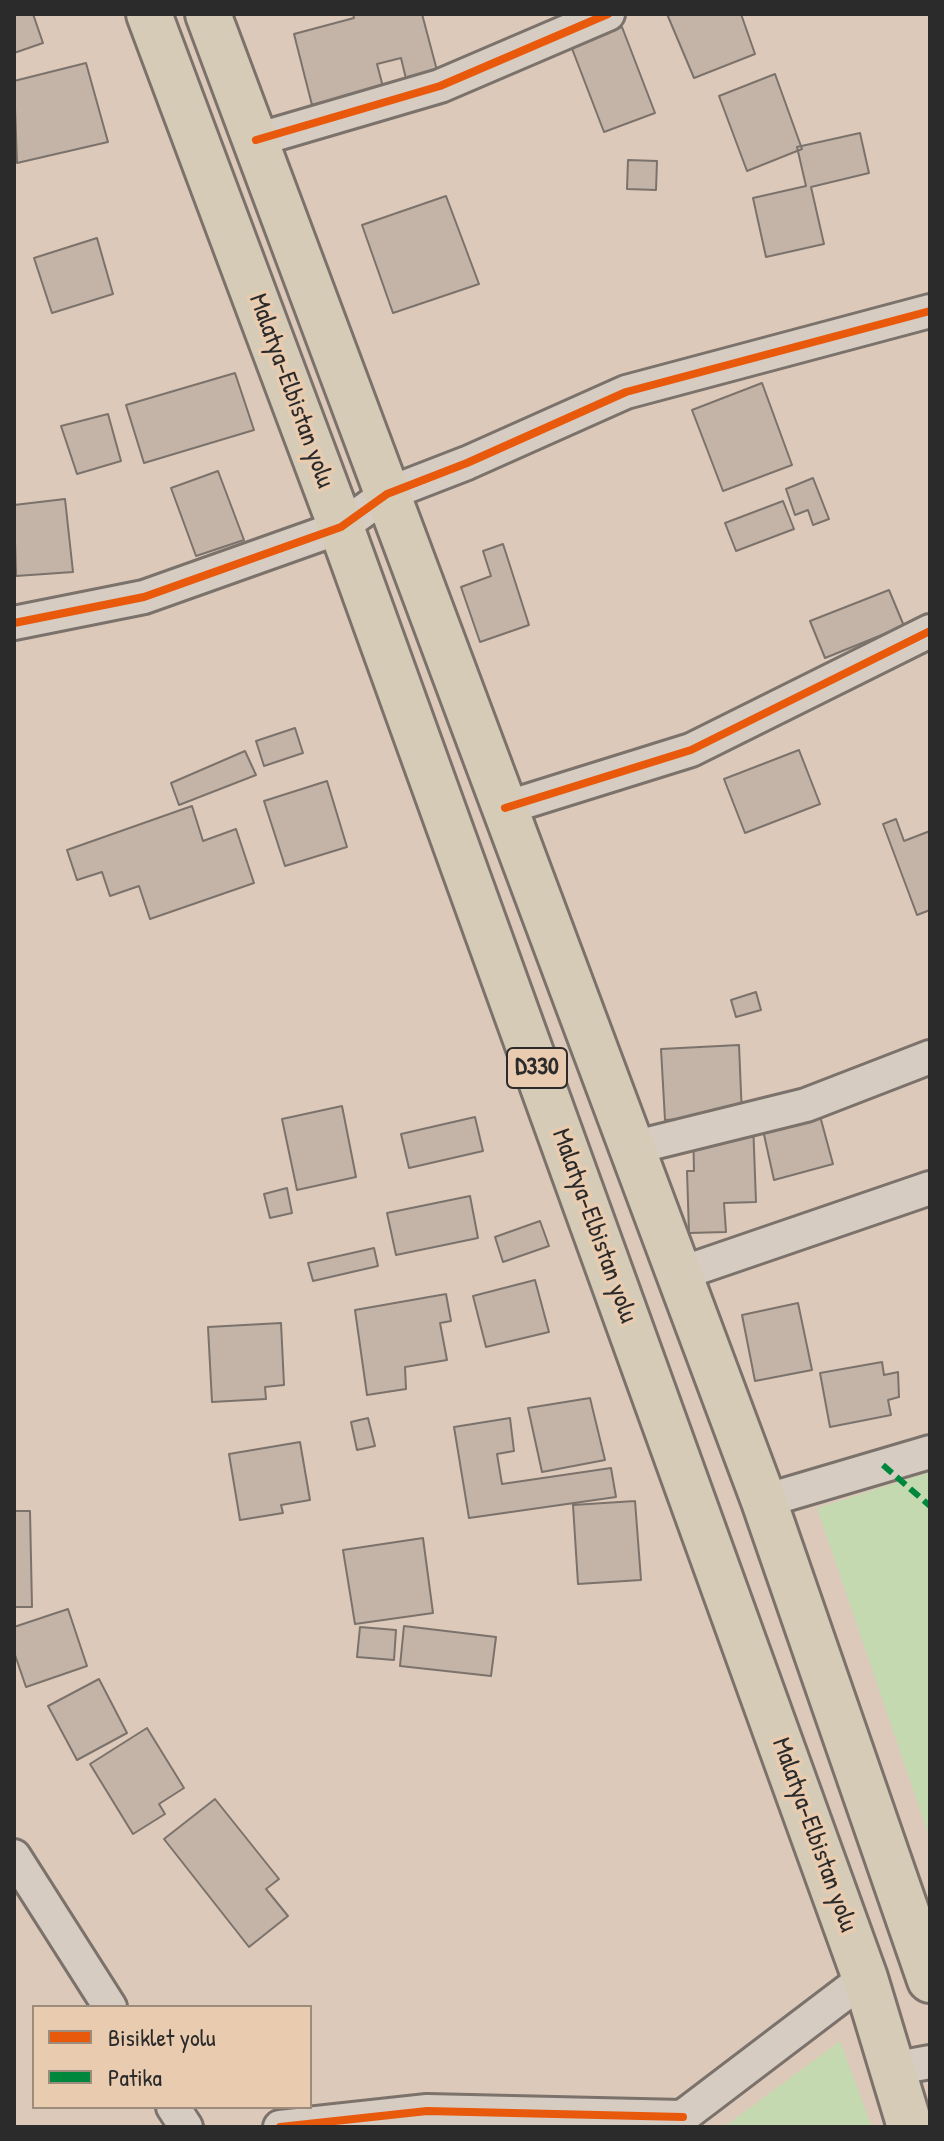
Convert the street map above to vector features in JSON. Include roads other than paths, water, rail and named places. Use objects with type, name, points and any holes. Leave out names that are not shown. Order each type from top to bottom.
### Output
[{"type":"main road","name":"Malatya-Elbistan yolu","points":[[149,14],[341,527],[865,1978],[911,2066],[910,2127]]},
{"type":"main road","name":"Malatya-Elbistan yolu","points":[[208,14],[764,1501],[930,1980]]},
{"type":"street","points":[[256,140],[440,86],[608,14]]},
{"type":"street","points":[[14,623],[144,597],[341,527],[387,494],[467,463],[626,392],[930,311]]},
{"type":"street","points":[[505,808],[691,750],[930,631]]},
{"type":"street","points":[[632,1148],[806,1105],[930,1057]]},
{"type":"street","points":[[679,1274],[930,1188]]},
{"type":"street","points":[[764,1501],[930,1452]]},
{"type":"street","points":[[14,1856],[109,2005]]},
{"type":"street","points":[[280,2127],[427,2111],[676,2122],[865,1978]]},
{"type":"street","points":[[174,2109],[186,2127]]}]
